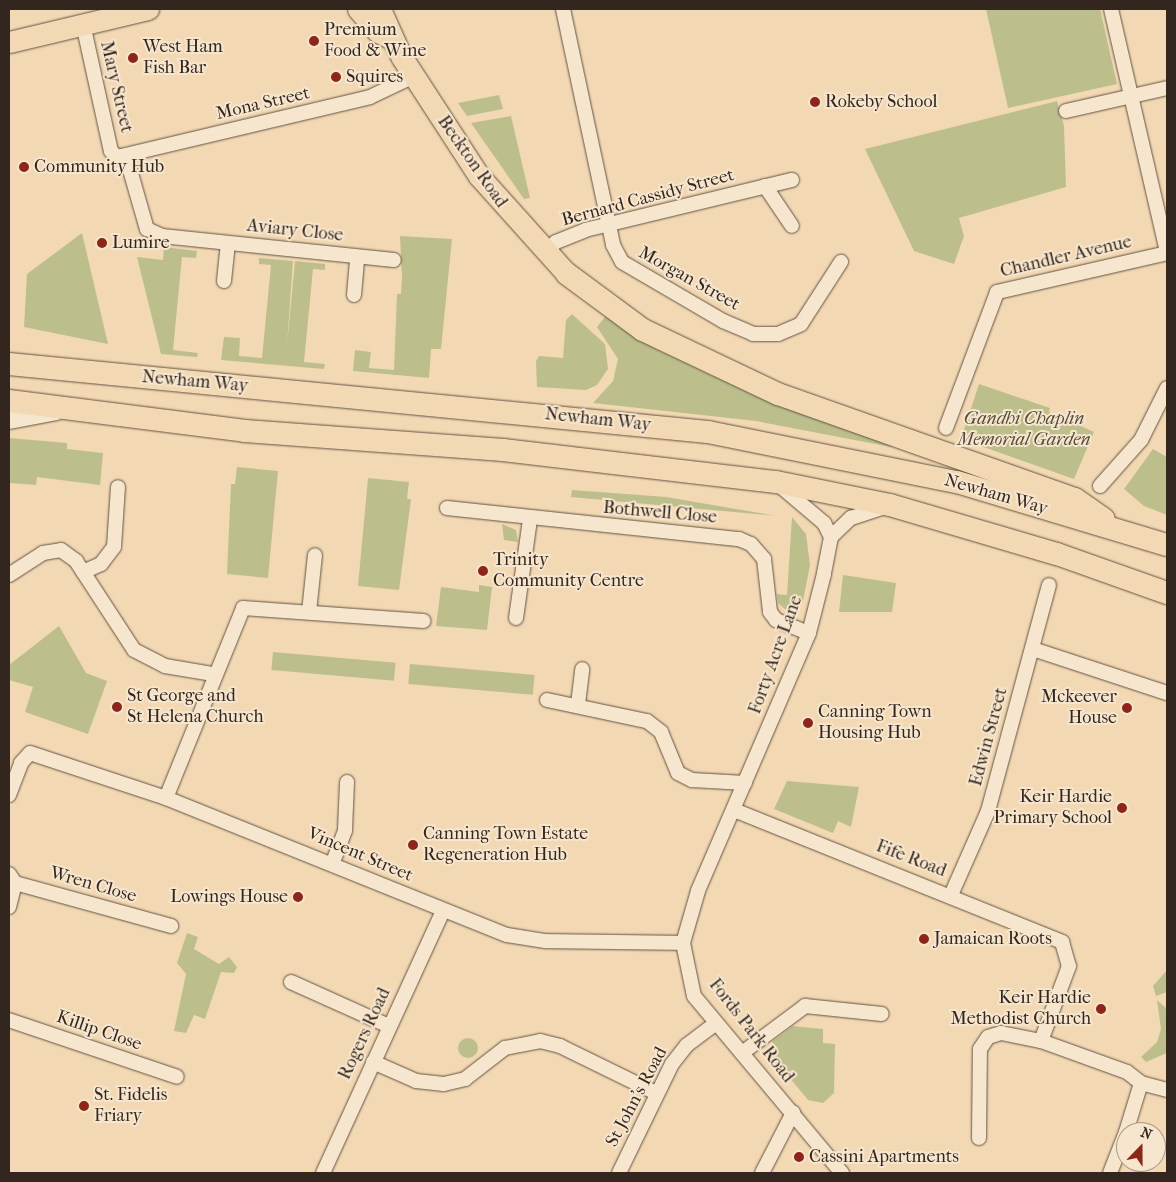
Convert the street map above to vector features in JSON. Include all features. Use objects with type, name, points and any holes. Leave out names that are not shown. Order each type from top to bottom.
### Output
[{"type":"highway","points":[[567,274],[643,330],[778,394],[1075,499],[1116,526]]},
{"type":"highway","name":"Newham Way","points":[[12,365],[708,432],[912,472],[1116,526],[1167,545]]},
{"type":"highway","points":[[9,388],[73,408]]},
{"type":"highway","points":[[9,402],[73,408],[245,431],[513,451],[776,482],[890,505],[1057,554],[1167,593]]},
{"type":"main road","points":[[9,42],[148,9]]},
{"type":"main road","name":"Beckton Road","points":[[358,9],[378,32],[392,39]]},
{"type":"main road","name":"Beckton Road","points":[[380,9],[392,39],[479,176],[544,253],[567,274]]},
{"type":"street","name":"Morgan Street","points":[[563,9],[610,223],[622,262],[678,298],[753,334],[792,332],[801,324],[841,262]]},
{"type":"street","points":[[1111,9],[1167,252]]},
{"type":"street","name":"Mary Street","points":[[83,24],[112,151],[122,156]]},
{"type":"street","name":"Mona Street","points":[[122,156],[370,97],[414,76]]},
{"type":"street","points":[[1066,111],[1167,88]]},
{"type":"street","name":"Aviary Close","points":[[122,156],[146,229],[162,236],[394,260]]},
{"type":"street","name":"Bernard Cassidy Street","points":[[544,253],[565,238],[610,223],[792,180]]},
{"type":"street","points":[[765,186],[792,226]]},
{"type":"street","name":"Aviary Close","points":[[224,282],[228,243]]},
{"type":"street","name":"Chandler Avenue","points":[[946,428],[996,292],[1167,252]]},
{"type":"street","name":"Aviary Close","points":[[354,295],[357,256]]},
{"type":"street","points":[[1100,486],[1142,440],[1166,394]]},
{"type":"street","points":[[9,420],[73,408]]},
{"type":"street","points":[[776,482],[824,523],[831,537],[851,518],[890,505]]},
{"type":"street","points":[[83,572],[101,564],[114,547],[118,487]]},
{"type":"street","name":"Bothwell Close","points":[[447,508],[514,514],[530,520],[751,544],[764,559],[770,612],[776,620],[809,633]]},
{"type":"street","points":[[516,618],[530,520]]},
{"type":"street","name":"Forty Acre Lane","points":[[745,783],[809,633],[831,537]]},
{"type":"street","points":[[9,576],[51,550],[69,554],[83,572],[126,641],[147,660],[213,674]]},
{"type":"street","points":[[309,612],[315,555]]},
{"type":"street","name":"Edwin Street","points":[[951,895],[988,811],[1050,585]]},
{"type":"street","points":[[166,798],[213,674],[242,608],[424,621]]},
{"type":"street","points":[[1032,649],[1167,692]]},
{"type":"street","points":[[578,704],[582,669]]},
{"type":"street","points":[[546,700],[578,704],[653,724],[666,740],[672,763],[686,778],[745,783]]},
{"type":"street","name":"Vincent Street","points":[[9,795],[21,762],[30,753],[166,798],[333,862],[443,911],[507,935],[546,941],[683,943]]},
{"type":"street","points":[[333,862],[346,830],[348,782]]},
{"type":"street","name":"Fords Park Road","points":[[745,783],[698,891],[683,943],[694,996],[842,1173]]},
{"type":"street","name":"Fife Road","points":[[734,810],[951,895],[1062,942],[1068,953],[1069,966],[1041,1041]]},
{"type":"street","points":[[9,908],[12,878]]},
{"type":"street","name":"Wren Close","points":[[12,878],[171,926]]},
{"type":"street","name":"Rogers Road","points":[[323,1173],[372,1062],[443,911]]},
{"type":"street","points":[[291,982],[389,1026]]},
{"type":"street","points":[[742,1053],[804,1006],[882,1014]]},
{"type":"street","name":"Killip Close","points":[[9,1020],[177,1077]]},
{"type":"street","name":"St John's Road","points":[[619,1173],[656,1092],[687,1045],[716,1023]]},
{"type":"street","points":[[979,1138],[980,1049],[988,1037],[1002,1033],[1041,1041],[1127,1072],[1141,1083],[1167,1090]]},
{"type":"street","points":[[372,1062],[416,1081],[444,1084],[464,1079],[505,1048],[540,1041],[560,1046],[656,1092]]},
{"type":"street","points":[[1129,1122],[1141,1083]]},
{"type":"street","points":[[762,1173],[792,1114]]},
{"type":"street","points":[[1110,1173],[1116,1158]]},
{"type":"green space","points":[[986,9],[1100,9],[1117,84],[1008,108]]},
{"type":"green space","points":[[499,95],[503,109],[467,116],[458,103]]},
{"type":"green space","points":[[1057,101],[1064,126],[1066,187],[959,218],[964,236],[954,264],[914,251],[865,149]]},
{"type":"green space","points":[[511,116],[530,198],[524,199],[471,123]]},
{"type":"green space","points":[[82,233],[108,344],[24,327],[27,274]]},
{"type":"green space","points":[[400,236],[452,239],[441,349],[431,349],[429,378],[353,371],[355,350],[371,352],[369,368],[394,370],[397,294],[401,294],[402,277]]},
{"type":"green space","points":[[164,247],[197,251],[196,258],[182,257],[173,350],[198,353],[197,357],[161,354],[137,257],[163,260]]},
{"type":"green space","points":[[259,258],[293,261],[287,345],[295,261],[325,264],[325,270],[313,269],[304,362],[325,364],[324,369],[221,360],[224,337],[240,338],[239,356],[262,358],[271,265],[259,264]]},
{"type":"green space","points":[[572,314],[605,344],[608,369],[597,385],[586,390],[537,387],[536,361],[539,356],[563,358],[566,320]]},
{"type":"green space","points":[[607,314],[656,349],[752,394],[894,442],[891,447],[756,421],[593,403],[613,381],[618,359],[597,327]]},
{"type":"green space","name":"Gandhi Chaplin Memorial Garden","points":[[979,384],[1050,408],[1049,412],[1094,432],[1074,479],[961,439]]},
{"type":"green space","points":[[9,438],[67,443],[67,449],[103,453],[100,485],[37,477],[36,485],[9,483]]},
{"type":"green space","points":[[1153,449],[1167,457],[1167,515],[1144,506],[1124,489]]},
{"type":"green space","points":[[237,467],[278,471],[268,578],[227,574],[231,484],[235,484]]},
{"type":"green space","points":[[368,478],[409,482],[407,499],[411,499],[399,590],[358,586]]},
{"type":"green space","points":[[572,490],[666,497],[777,516],[571,497]]},
{"type":"green space","points":[[792,517],[806,534],[810,565],[803,601],[787,611],[778,603],[777,594],[787,595]]},
{"type":"green space","points":[[502,524],[516,530],[518,542],[504,540]]},
{"type":"green space","points":[[843,575],[896,583],[892,612],[839,612]]},
{"type":"green space","points":[[479,585],[492,587],[487,630],[436,626],[441,587],[479,592]]},
{"type":"green space","points":[[59,626],[86,673],[107,681],[88,734],[25,712],[33,687],[9,680],[9,665]]},
{"type":"green space","points":[[273,652],[396,663],[394,681],[271,670]]},
{"type":"green space","points":[[410,664],[535,675],[533,695],[408,684]]},
{"type":"green space","points":[[787,781],[859,787],[851,827],[838,821],[833,833],[774,809]]},
{"type":"green space","points":[[187,933],[198,937],[194,949],[219,964],[229,957],[237,967],[234,973],[221,972],[205,1019],[194,1015],[186,1033],[174,1031],[186,974],[177,963]]},
{"type":"green space","points":[[1167,970],[1167,992],[1156,996],[1153,986]]},
{"type":"green space","points":[[1157,1000],[1167,1009],[1167,1053],[1146,1062],[1141,1057],[1157,1042],[1161,1029]]},
{"type":"green space","points":[[793,1026],[823,1029],[823,1043],[835,1044],[834,1093],[823,1103],[808,1100],[769,1053],[773,1041]]},
{"type":"green space","points":[[468,1038],[475,1041],[478,1048],[475,1055],[468,1058],[461,1055],[458,1048],[461,1041]]},
{"type":"place","name":"Premium Food & Wine","points":[[314,41]]},
{"type":"place","name":"West Ham Fish Bar","points":[[133,58]]},
{"type":"place","name":"Squires","points":[[336,77]]},
{"type":"place","name":"Rokeby School","points":[[815,102]]},
{"type":"place","name":"Community Hub","points":[[24,167]]},
{"type":"place","name":"Lumire","points":[[102,243]]},
{"type":"place","name":"Trinity Community Centre","points":[[483,571]]},
{"type":"place","name":"St George and St Helena Church","points":[[117,707]]},
{"type":"place","name":"Mckeever House","points":[[1127,708]]},
{"type":"place","name":"Canning Town Housing Hub","points":[[808,723]]},
{"type":"place","name":"Keir Hardie Primary School","points":[[1122,808]]},
{"type":"place","name":"Canning Town Estate Regeneration Hub","points":[[413,845]]},
{"type":"place","name":"Lowings House","points":[[298,897]]},
{"type":"place","name":"Jamaican Roots","points":[[924,939]]},
{"type":"place","name":"Keir Hardie Methodist Church","points":[[1101,1009]]},
{"type":"place","name":"St. Fidelis Friary","points":[[84,1106]]},
{"type":"place","name":"Cassini Apartments","points":[[799,1157]]}]
